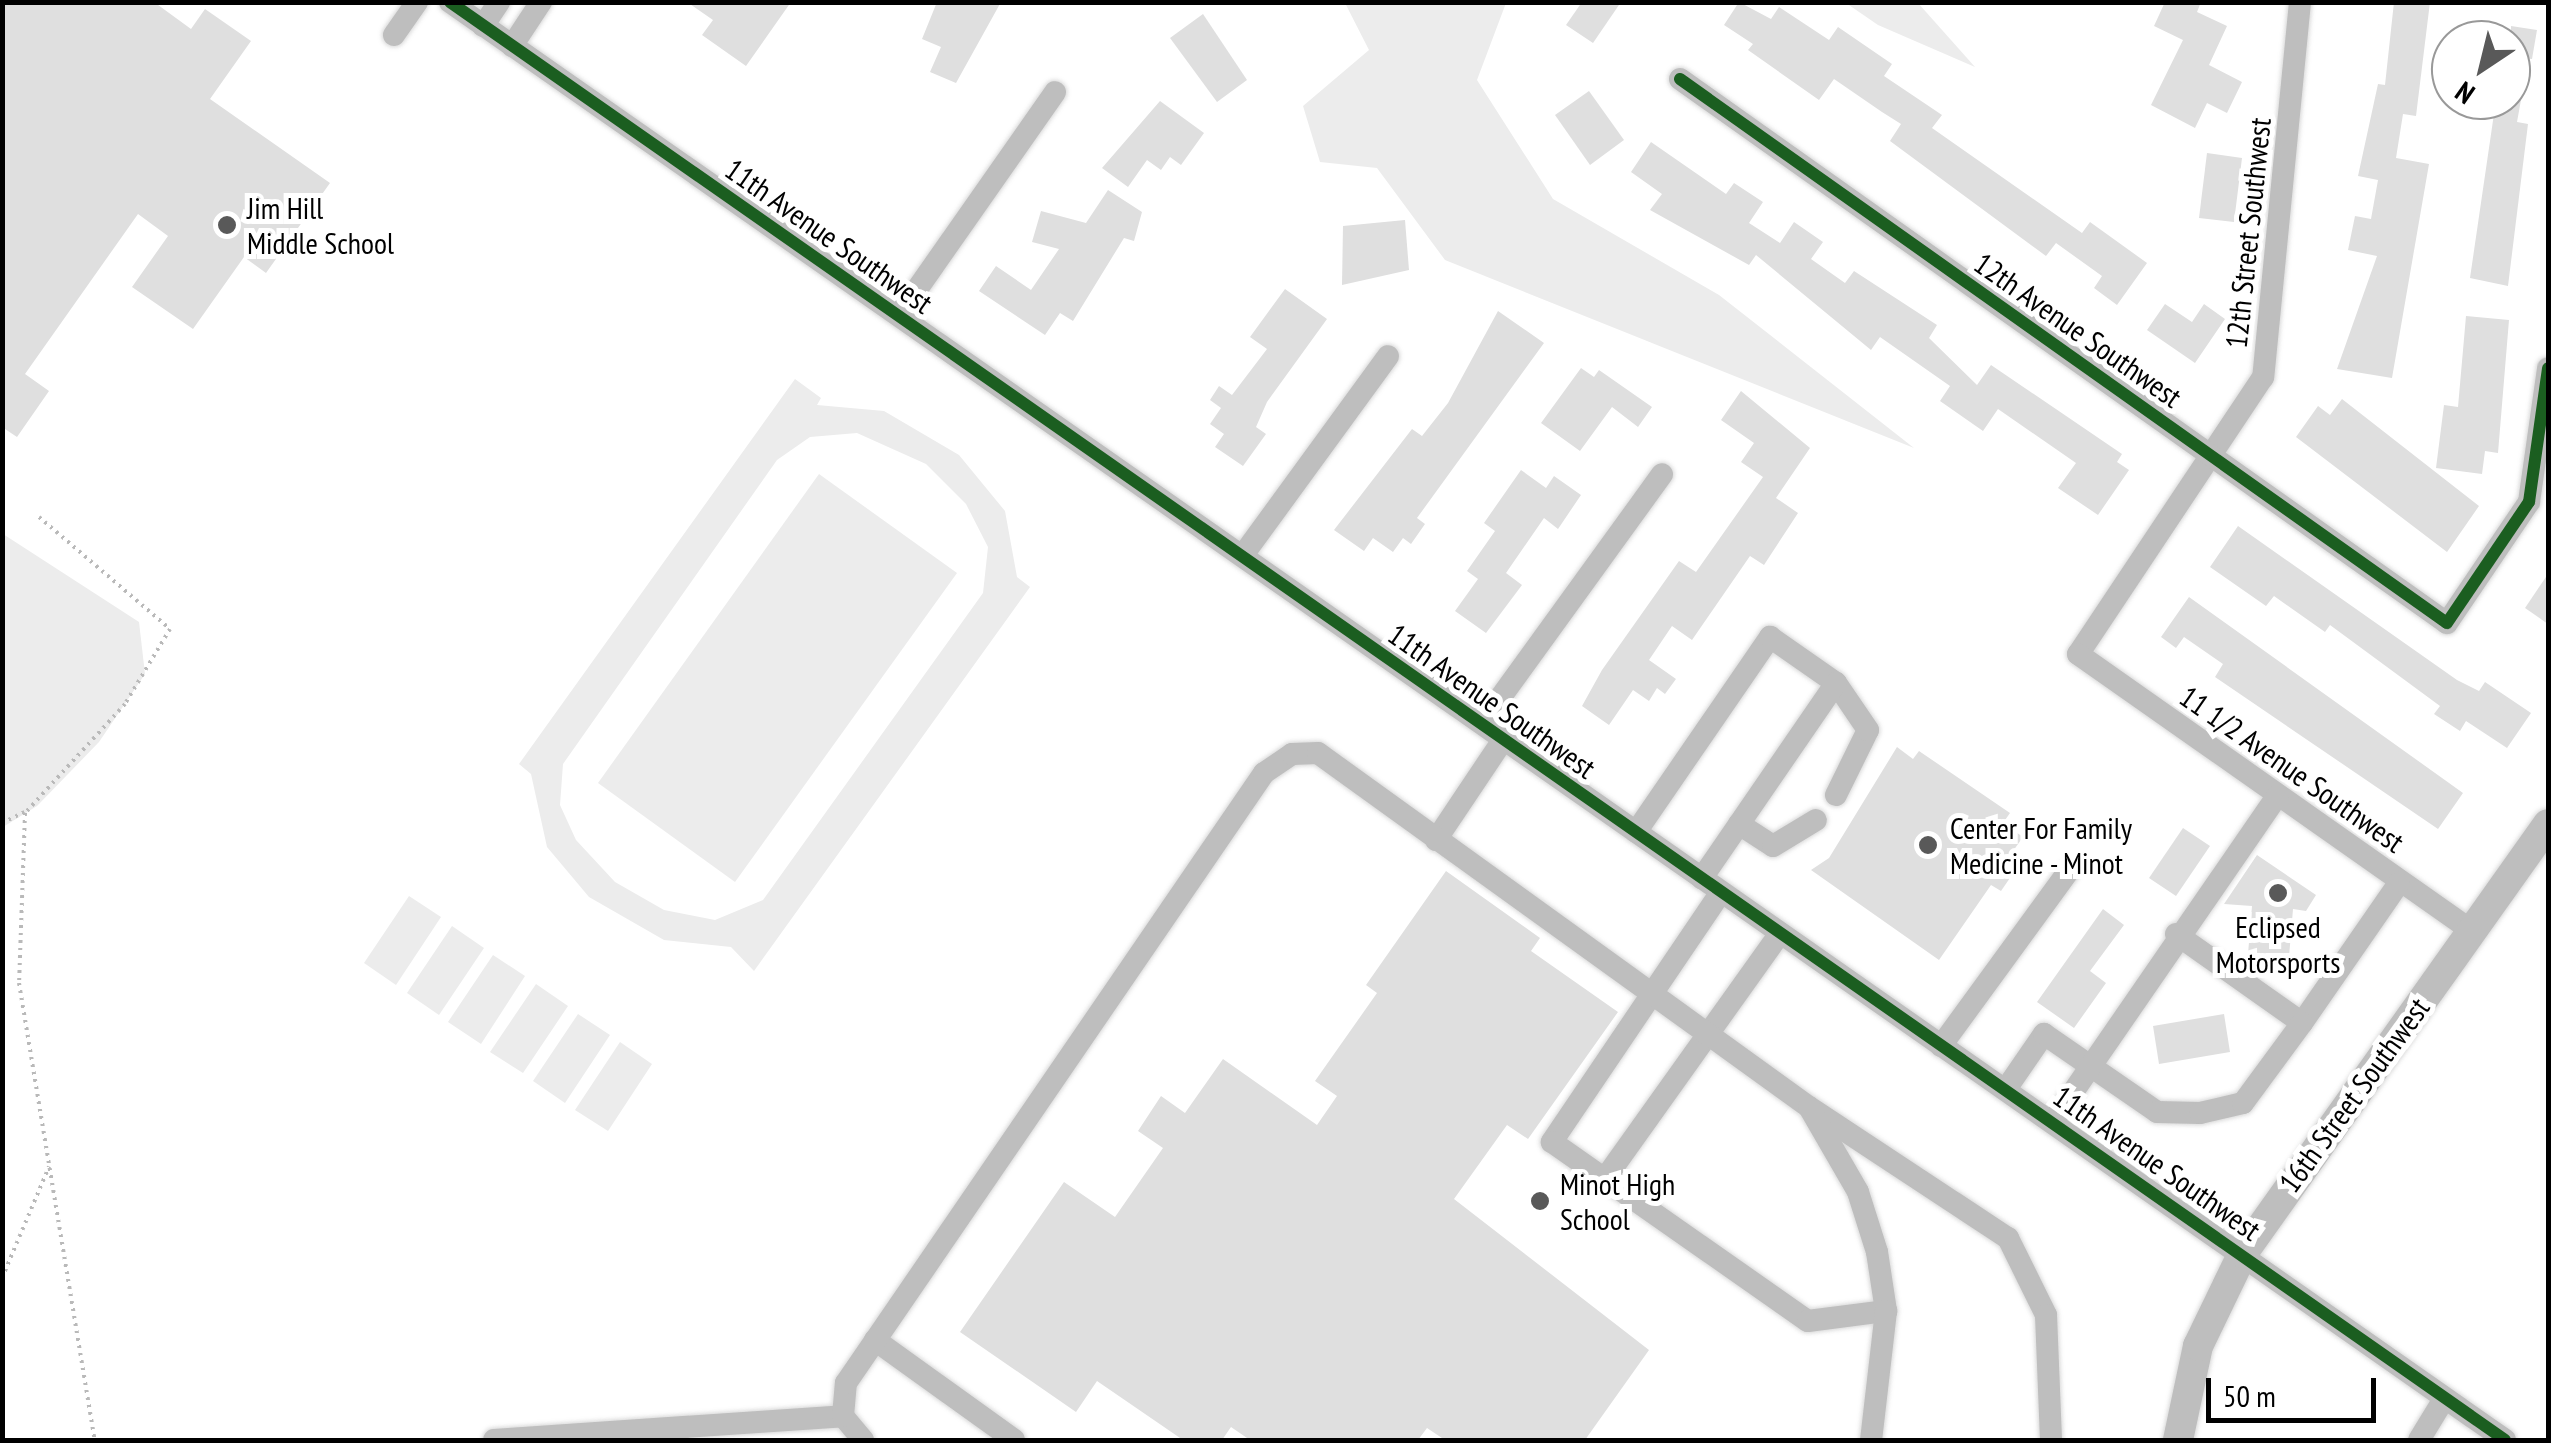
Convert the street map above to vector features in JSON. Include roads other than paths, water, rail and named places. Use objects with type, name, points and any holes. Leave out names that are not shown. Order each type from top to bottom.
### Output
[{"type":"main road","name":"16th Street Southwest","points":[[2178,1440],[2198,1346],[2243,1253],[2548,824]]},
{"type":"street","points":[[394,34],[417,2]]},
{"type":"street","name":"11th Avenue Southwest","points":[[450,2],[1941,1046],[2243,1253],[2505,1440]]},
{"type":"street","points":[[484,26],[499,2]]},
{"type":"street","points":[[512,46],[541,2]]},
{"type":"street","name":"12th Street Southwest","points":[[2078,654],[2263,377],[2300,2]]},
{"type":"street","name":"12th Avenue Southwest","points":[[1680,78],[2447,623],[2530,502],[2548,368]]},
{"type":"street","points":[[899,315],[1055,92]]},
{"type":"street","points":[[1243,555],[1388,356]]},
{"type":"street","points":[[1482,723],[1662,474]]},
{"type":"street","points":[[1636,832],[1770,638],[1836,683],[1868,730],[1836,795]]},
{"type":"street","name":"11 1/2 Avenue Southwest","points":[[2078,654],[2472,931]]},
{"type":"street","points":[[1836,683],[1739,824],[1658,994],[1552,1142],[1808,1322],[1886,1311]]},
{"type":"street","points":[[1436,840],[1503,740]]},
{"type":"street","points":[[864,1440],[843,1416],[846,1383],[1264,773],[1292,754],[1318,753],[1436,840],[1714,1031],[1809,1107],[2008,1238],[2046,1315],[2051,1440]]},
{"type":"street","points":[[2053,1121],[2176,934],[2276,796]]},
{"type":"street","points":[[1739,824],[1773,846],[1816,820]]},
{"type":"street","points":[[1941,1046],[2068,872]]},
{"type":"street","points":[[2006,1089],[2044,1034],[2157,1112],[2200,1113],[2243,1103],[2400,883]]},
{"type":"street","points":[[1604,1180],[1714,1031],[1780,933]]},
{"type":"street","points":[[2176,934],[2302,1023]]},
{"type":"street","points":[[1809,1107],[1858,1192],[1886,1311],[1871,1440]]},
{"type":"street","points":[[875,1340],[1014,1440]]},
{"type":"street","points":[[2418,1440],[2444,1398]]},
{"type":"street","points":[[494,1440],[843,1416]]},
{"type":"place","name":"Jim Hill Middle School","points":[[227,225]]},
{"type":"place","name":"Center For Family Medicine - Minot","points":[[1928,845]]},
{"type":"place","name":"Eclipsed Motorsports","points":[[2278,893]]},
{"type":"place","name":"Minot High School","points":[[1540,1201]]}]
